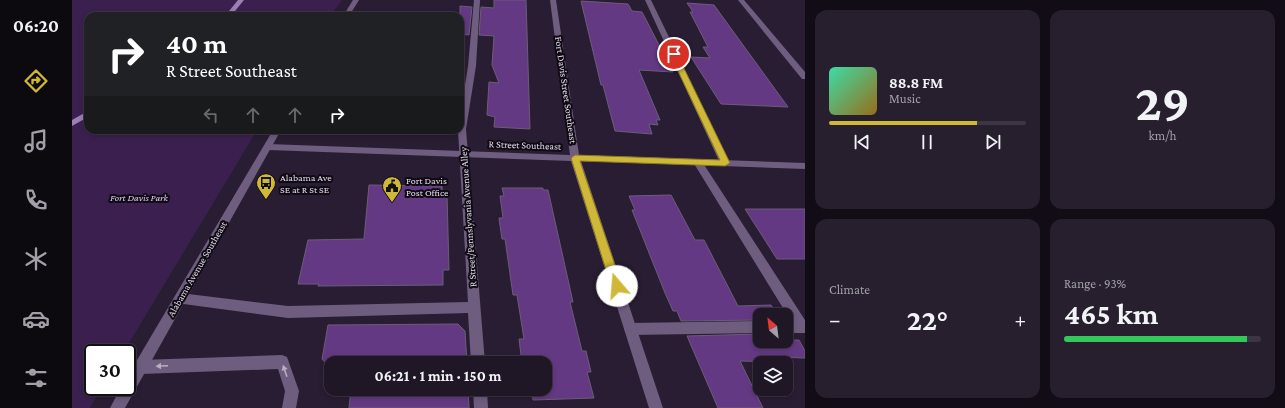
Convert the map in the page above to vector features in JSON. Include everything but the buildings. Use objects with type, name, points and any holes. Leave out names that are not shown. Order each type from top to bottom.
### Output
[{"type":"main road","points":[[231,12],[241,0]]},
{"type":"main road","points":[[72,123],[84,116]]},
{"type":"street","points":[[348,12],[356,0]]},
{"type":"street","name":"R Street/Pennslyvania Avenue Alley","points":[[464,117],[472,66],[477,0]]},
{"type":"street","name":"Fort Davis Street Southeast","points":[[554,0],[575,158],[656,408]]},
{"type":"street","points":[[648,0],[725,163]]},
{"type":"street","points":[[741,0],[805,77]]},
{"type":"street","name":"Alabama Avenue Southeast","points":[[117,408],[275,134]]},
{"type":"street","name":"R Street/Pennslyvania Avenue Alley","points":[[462,134],[478,356]]},
{"type":"street","name":"R Street Southeast","points":[[268,147],[805,166]]},
{"type":"street","points":[[698,162],[804,327]]},
{"type":"street","points":[[180,299],[288,312],[474,307]]},
{"type":"street","points":[[630,328],[753,327]]},
{"type":"street","points":[[793,327],[804,327]]},
{"type":"street","points":[[141,367],[282,362],[292,392],[289,408]]},
{"type":"street","points":[[480,396],[481,408]]},
{"type":"green space","name":"Fort Davis Park","points":[[72,0],[342,0],[333,12],[84,12],[84,134],[255,134],[128,344],[84,344],[84,396],[97,396],[90,408],[72,408]]},
{"type":"place","name":"Alabama Ave SE at R St SE","points":[[266,200]]},
{"type":"place","name":"Fort Davis Post Office","points":[[392,203]]},
{"type":"route","points":[[617,286],[575,158],[725,163],[674,54]]}]
